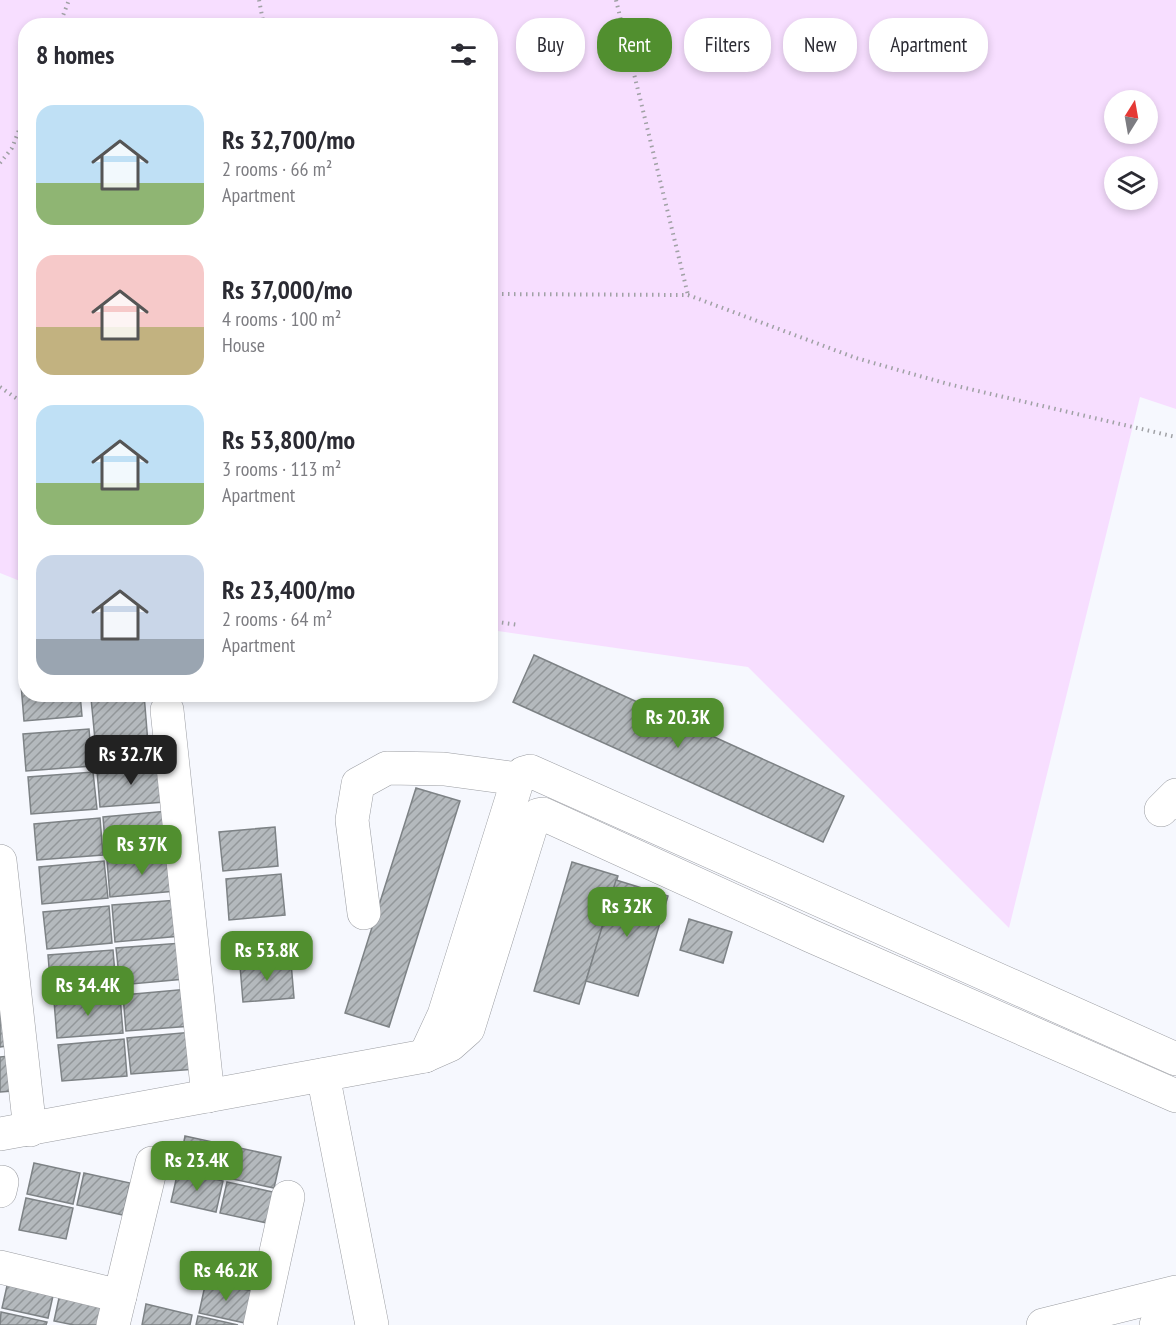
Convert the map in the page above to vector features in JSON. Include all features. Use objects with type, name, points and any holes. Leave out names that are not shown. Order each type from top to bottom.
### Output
[{"type":"lane","points":[[167,710],[208,1096]]},
{"type":"lane","points":[[364,913],[352,820],[358,783],[387,768],[444,769],[521,776],[530,771],[1176,1059]]},
{"type":"lane","points":[[521,776],[538,815]]},
{"type":"lane","points":[[425,1056],[444,1015],[521,776]]},
{"type":"lane","points":[[0,861],[15,1132],[425,1056],[450,1045],[468,1029],[533,820],[543,814],[1174,1103]]},
{"type":"lane","points":[[773,919],[783,883]]},
{"type":"lane","points":[[323,1075],[372,1325]]},
{"type":"lane","points":[[0,1267],[116,1310],[152,1163]]},
{"type":"lane","points":[[260,1325],[288,1197]]},
{"type":"lane","points":[[1043,1325],[1176,1292]]},
{"type":"lane","points":[[1156,1325],[1176,1320]]},
{"type":"path","points":[[62,18],[69,0]]},
{"type":"path","points":[[259,0],[262,18]]},
{"type":"path","points":[[616,0],[688,295]]},
{"type":"path","points":[[0,163],[12,148],[18,133]]},
{"type":"path","points":[[498,294],[688,295],[856,358],[948,384],[1176,437]]},
{"type":"path","points":[[0,387],[18,399]]},
{"type":"path","points":[[498,622],[519,625]]},
{"type":"shaded area","points":[[0,0],[1176,0],[1176,409],[1140,397],[1009,928],[748,667],[498,631],[498,18],[18,18],[18,580],[0,573]]},
{"type":"building","points":[[534,655],[844,796],[823,842],[513,702]]},
{"type":"building","points":[[22,702],[81,702],[82,716],[24,721]]},
{"type":"building","points":[[91,702],[145,702],[149,756],[97,761]]},
{"type":"building","points":[[89,729],[92,766],[26,771],[23,734]]},
{"type":"building","points":[[162,765],[165,802],[100,807],[97,771]]},
{"type":"building","points":[[93,772],[97,809],[31,814],[28,777]]},
{"type":"building","points":[[416,788],[460,801],[389,1027],[345,1013]]},
{"type":"building","points":[[168,811],[172,848],[106,854],[103,817]]},
{"type":"building","points":[[100,818],[103,855],[37,860],[34,824]]},
{"type":"building","points":[[275,827],[278,866],[223,871],[219,832]]},
{"type":"building","points":[[173,854],[176,891],[110,897],[107,860]]},
{"type":"building","points":[[104,861],[108,898],[42,904],[39,867]]},
{"type":"building","points":[[572,862],[618,876],[579,1004],[534,991]]},
{"type":"building","points":[[281,874],[285,915],[229,920],[226,879]]},
{"type":"building","points":[[616,880],[668,896],[638,996],[586,981]]},
{"type":"building","points":[[178,900],[181,936],[115,942],[112,905]]},
{"type":"building","points":[[109,906],[112,943],[47,949],[43,912]]},
{"type":"building","points":[[689,919],[732,932],[723,963],[680,950]]},
{"type":"building","points":[[182,943],[185,979],[120,985],[116,948]]},
{"type":"building","points":[[113,950],[116,986],[51,992],[48,955]]},
{"type":"building","points":[[291,962],[294,998],[243,1002],[240,966]]},
{"type":"building","points":[[189,989],[192,1026],[126,1031],[123,995]]},
{"type":"building","points":[[120,996],[123,1033],[57,1038],[54,1001]]},
{"type":"building","points":[[0,1011],[3,1011],[6,1046],[0,1047]]},
{"type":"building","points":[[193,1032],[196,1069],[131,1074],[127,1038]]},
{"type":"building","points":[[124,1039],[127,1076],[62,1081],[58,1045]]},
{"type":"building","points":[[9,1056],[12,1091],[0,1092],[0,1057]]},
{"type":"building","points":[[185,1136],[231,1146],[225,1177],[179,1167]]},
{"type":"building","points":[[235,1147],[281,1157],[274,1188],[228,1178]]},
{"type":"building","points":[[34,1163],[80,1173],[73,1204],[27,1194]]},
{"type":"building","points":[[178,1171],[223,1181],[216,1212],[171,1202]]},
{"type":"building","points":[[84,1173],[130,1183],[123,1215],[77,1205]]},
{"type":"building","points":[[227,1182],[273,1192],[267,1223],[220,1213]]},
{"type":"building","points":[[26,1198],[73,1208],[66,1239],[19,1230]]},
{"type":"building","points":[[9,1277],[55,1287],[48,1318],[2,1308]]},
{"type":"building","points":[[206,1281],[252,1291],[245,1323],[199,1313]]},
{"type":"building","points":[[61,1289],[107,1299],[101,1325],[74,1325],[54,1321]]},
{"type":"building","points":[[146,1304],[192,1315],[190,1325],[142,1325]]},
{"type":"building","points":[[1,1312],[47,1322],[46,1325],[0,1325]]},
{"type":"building","points":[[198,1316],[238,1325],[196,1325]]}]
